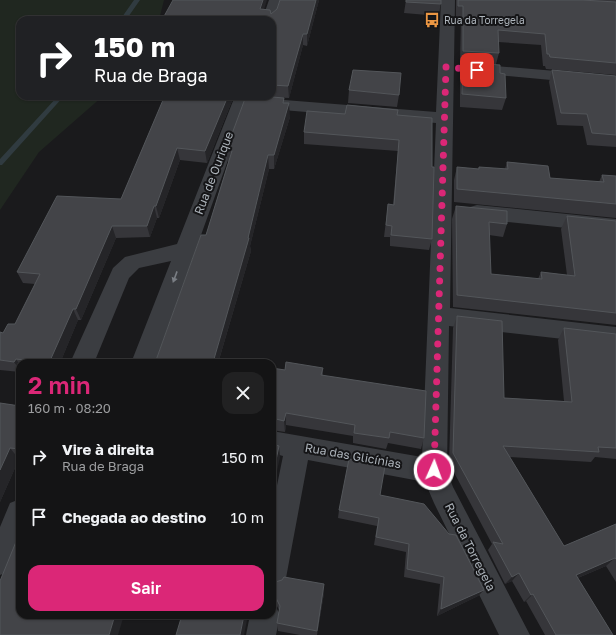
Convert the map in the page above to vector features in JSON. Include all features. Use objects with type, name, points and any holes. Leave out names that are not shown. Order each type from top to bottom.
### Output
[{"type":"street","points":[[270,16],[276,0]]},
{"type":"street","name":"Rua da Torregela","points":[[448,0],[443,118],[442,209],[434,470],[443,494],[515,635]]},
{"type":"street","points":[[446,67],[616,81]]},
{"type":"street","name":"Rua de Ourique","points":[[144,359],[242,100]]},
{"type":"street","points":[[253,100],[443,118]]},
{"type":"street","points":[[442,209],[616,226]]},
{"type":"street","points":[[84,359],[120,274],[132,262],[185,250]]},
{"type":"street","points":[[439,316],[616,336]]},
{"type":"street","name":"Rua das Glicínias","points":[[276,443],[434,470]]},
{"type":"street","points":[[276,558],[298,446]]},
{"type":"street","points":[[0,561],[16,522]]},
{"type":"street","points":[[261,635],[264,619]]},
{"type":"shaded area","points":[[0,0],[164,0],[160,16],[16,16],[16,100],[98,100],[39,152],[0,210]]},
{"type":"building","points":[[173,0],[263,0],[260,9],[270,10],[271,14],[277,9],[280,0],[316,0],[307,34],[303,34],[288,86],[276,85],[276,16],[164,16]]},
{"type":"building","points":[[406,0],[441,0],[441,4],[406,2]]},
{"type":"building","points":[[458,0],[582,0],[616,2],[616,63],[550,57],[549,54],[547,54],[545,34],[498,30],[499,53],[463,51],[463,6],[458,6]]},
{"type":"building","points":[[463,62],[500,65],[500,73],[505,74],[506,98],[462,94]]},
{"type":"building","points":[[353,70],[401,73],[399,95],[349,90]]},
{"type":"building","points":[[552,70],[616,76],[616,135],[592,133],[587,114],[561,113]]},
{"type":"building","points":[[276,97],[284,98],[283,103],[289,103],[274,155],[268,155],[249,238],[214,359],[156,359],[201,235],[206,235],[232,151],[226,150],[245,100],[276,100]]},
{"type":"building","points":[[163,100],[226,100],[205,151],[177,148],[156,206],[154,206],[147,226],[112,226],[76,309],[73,309],[51,359],[16,359],[14,362],[0,360],[0,332],[3,333],[8,324],[15,324],[40,274],[17,272],[57,196],[121,199]]},
{"type":"building","points":[[347,105],[398,110],[397,115],[432,118],[432,167],[434,167],[432,239],[391,235],[392,226],[386,225],[388,204],[394,205],[399,140],[304,132],[307,111],[345,114]]},
{"type":"building","points":[[507,162],[548,166],[550,178],[604,182],[602,175],[616,176],[616,204],[457,189],[457,167],[508,169]]},
{"type":"building","points":[[456,206],[507,211],[507,224],[489,222],[491,274],[542,279],[541,272],[575,276],[567,216],[616,221],[616,313],[457,295]]},
{"type":"building","points":[[457,316],[502,321],[504,398],[572,402],[564,328],[616,334],[616,448],[598,447],[599,452],[503,446],[564,546],[616,524],[616,559],[615,558],[576,575],[613,635],[556,635],[533,594],[531,595],[519,573],[512,577],[493,542],[503,544],[453,453]]},
{"type":"building","points":[[286,362],[323,368],[321,375],[426,391],[424,438],[390,432],[389,438],[354,433],[355,425],[286,413],[284,421],[276,419],[276,369],[285,370]]},
{"type":"building","points":[[0,403],[16,405],[16,449],[10,448],[0,470]]},
{"type":"building","points":[[276,445],[279,446],[276,460]]},
{"type":"building","points":[[349,459],[385,466],[380,495],[424,504],[449,534],[456,535],[484,590],[441,609],[444,577],[407,569],[409,544],[376,537],[379,518],[339,510]]},
{"type":"building","points":[[16,542],[16,619],[114,619],[109,635],[0,635],[0,581]]},
{"type":"building","points":[[284,577],[324,584],[317,631],[277,623],[280,606],[276,598],[276,582],[282,580]]},
{"type":"building","points":[[181,619],[243,619],[240,635],[176,635]]},
{"type":"waterway","points":[[126,16],[137,0]]},
{"type":"waterway","points":[[0,163],[57,100]]},
{"type":"place","name":"Rua da Torregela","points":[[432,20]]},
{"type":"route","points":[[434,470],[443,118],[446,67],[477,70]]}]
